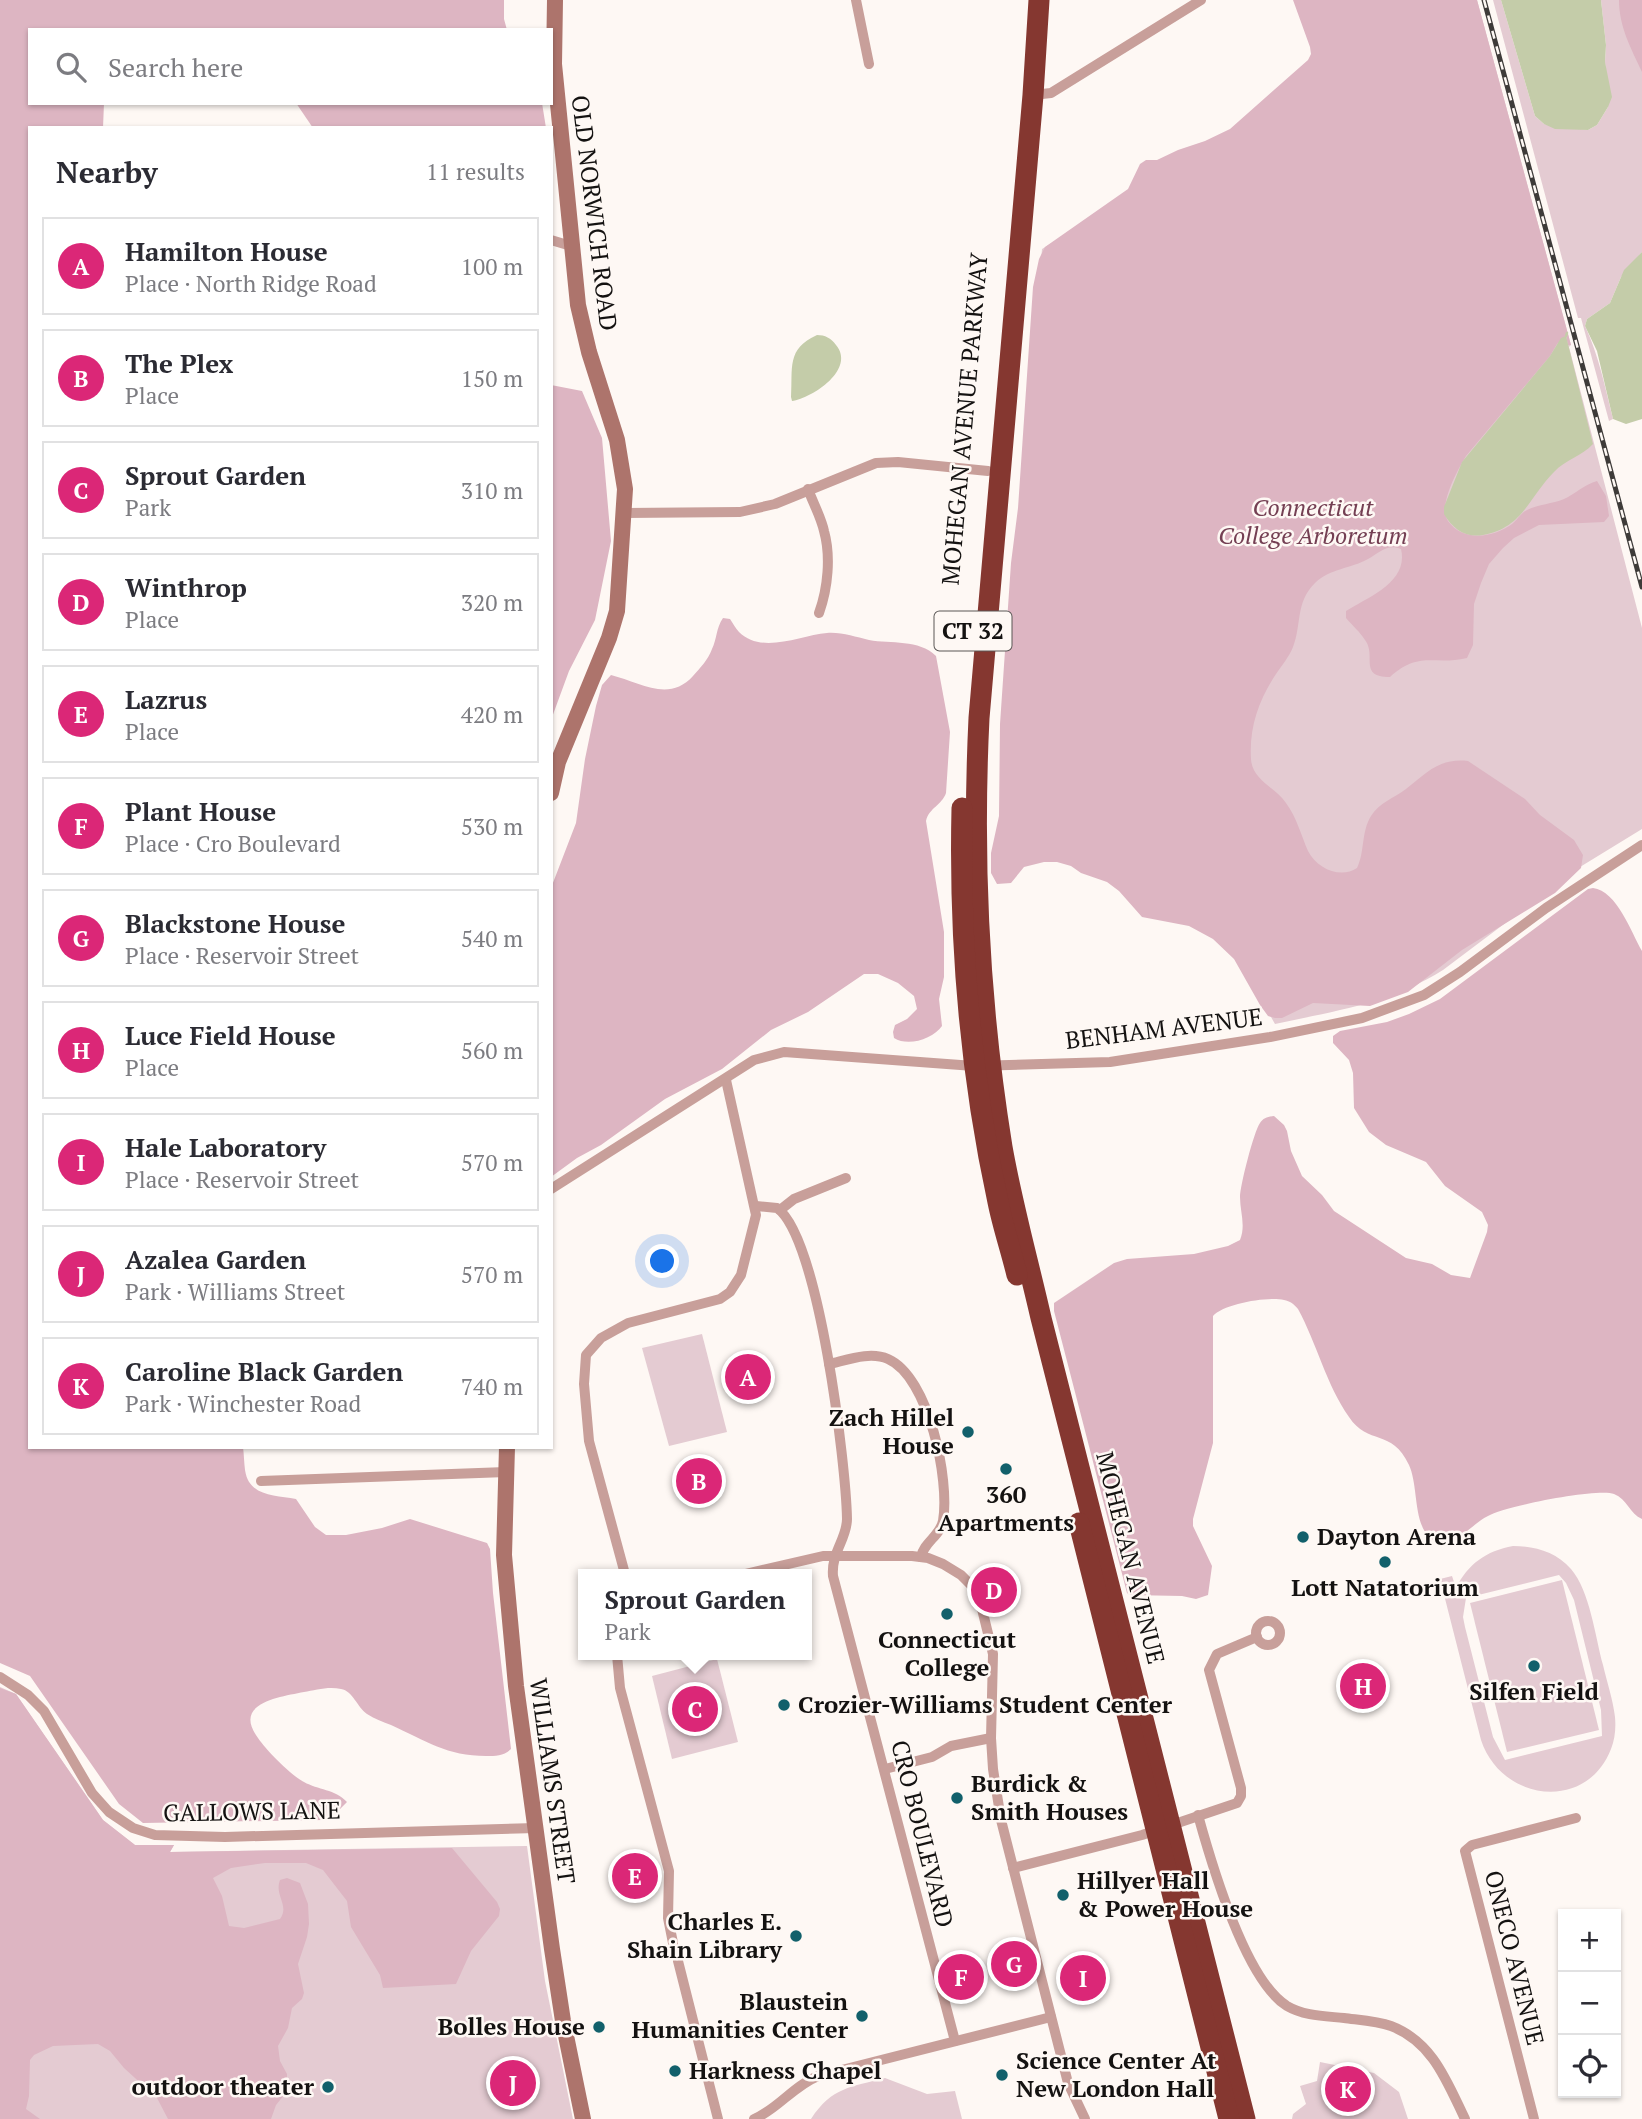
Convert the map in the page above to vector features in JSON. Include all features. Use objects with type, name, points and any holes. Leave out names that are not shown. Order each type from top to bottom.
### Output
[{"type":"highway","name":"MOHEGAN AVENUE PARKWAY","points":[[1020,1256],[1002,1147],[983,1066],[961,898],[961,811],[964,739],[1017,126],[1024,0]]},
{"type":"highway","name":"MOHEGAN AVENUE PARKWAY","points":[[983,1066],[976,785],[979,718],[1039,0]]},
{"type":"highway","name":"MOHEGAN AVENUE","points":[[1020,1256],[1164,1827],[1245,2119]]},
{"type":"highway","name":"MOHEGAN AVENUE","points":[[1164,1827],[1229,2119]]},
{"type":"street","name":"OLD NORWICH ROAD","points":[[553,784],[558,762],[609,638],[617,611],[625,513],[623,470],[617,440],[589,352],[578,305],[554,64],[555,0]]},
{"type":"street","points":[[856,0],[869,64]]},
{"type":"street","points":[[1033,95],[1051,93],[1201,0]]},
{"type":"street","points":[[553,241],[571,246]]},
{"type":"street","points":[[625,513],[740,512],[775,504],[876,463],[898,462],[988,471]]},
{"type":"street","points":[[808,489],[825,531],[826,586],[819,613]]},
{"type":"street","name":"BENHAM AVENUE","points":[[553,1188],[754,1060],[784,1052],[983,1066],[1110,1062],[1270,1037],[1362,1018],[1424,995],[1460,972],[1546,908],[1642,845]]},
{"type":"street","points":[[624,1569],[590,1448],[584,1384],[585,1358],[589,1349],[601,1338],[628,1323],[709,1303],[728,1294],[737,1282],[746,1260],[756,1219],[726,1080]]},
{"type":"street","points":[[780,1210],[794,1199],[846,1178]]},
{"type":"street","points":[[755,1206],[780,1210],[794,1231],[803,1253],[829,1364],[847,1523],[835,1555]]},
{"type":"street","points":[[829,1364],[869,1356],[887,1358],[910,1379],[923,1401],[944,1489],[941,1528],[925,1547],[921,1557]]},
{"type":"street","name":"WILLIAMS STREET","points":[[507,1449],[504,1555],[508,1612],[563,2021],[583,2119]]},
{"type":"street","points":[[261,1481],[506,1472]]},
{"type":"street","points":[[765,1569],[813,1557],[835,1555],[921,1557],[943,1564],[961,1575],[972,1586],[978,1597],[994,1661],[991,1738],[998,1805],[1069,2087],[1085,2119]]},
{"type":"street","name":"CRO BOULEVARD","points":[[835,1555],[833,1576],[955,2041]]},
{"type":"street","points":[[1013,1868],[1164,1827],[1233,1805],[1241,1794],[1209,1668],[1217,1654],[1257,1637]]},
{"type":"street","points":[[618,1660],[621,1688],[669,1871],[667,1918],[673,1943]]},
{"type":"street","name":"GALLOWS LANE","points":[[0,1677],[28,1695],[44,1711],[92,1793],[109,1812],[133,1828],[155,1835],[225,1837],[536,1828]]},
{"type":"street","points":[[885,1769],[932,1757],[951,1746],[991,1738]]},
{"type":"street","points":[[1198,1815],[1213,1873],[1251,1961],[1269,1988],[1285,2004],[1303,2013],[1390,2025],[1414,2038],[1432,2054],[1465,2119]]},
{"type":"street","name":"ONECO AVENUE","points":[[1534,2119],[1465,1854],[1466,1849],[1472,1845],[1576,1818]]},
{"type":"street","points":[[678,1961],[718,2119]]},
{"type":"street","points":[[754,2119],[814,2078],[1051,2017]]},
{"type":"green space","points":[[0,0],[504,0],[506,28],[28,28],[28,105],[104,105],[103,126],[28,126],[28,1449],[243,1449],[247,1479],[252,1485],[264,1493],[296,1499],[315,1527],[326,1535],[346,1535],[410,1519],[487,1543],[490,1549],[511,1749],[496,1756],[448,1750],[370,1716],[345,1690],[317,1689],[283,1696],[262,1704],[255,1709],[251,1717],[251,1726],[258,1738],[286,1769],[309,1785],[337,1795],[347,1802],[337,1812],[323,1820],[143,1823],[119,1804],[30,1676],[0,1663]]},
{"type":"green space","name":"Connecticut College Arboretum","points":[[1293,0],[1477,0],[1571,345],[1568,345],[1566,336],[1557,344],[1550,356],[1466,456],[1450,488],[1445,506],[1446,514],[1454,528],[1470,535],[1487,535],[1512,524],[1527,510],[1564,499],[1597,481],[1606,496],[1609,516],[1604,522],[1539,525],[1514,538],[1503,548],[1489,564],[1474,604],[1473,645],[1467,658],[1419,661],[1390,677],[1380,676],[1371,670],[1368,646],[1346,618],[1346,611],[1375,594],[1393,579],[1402,561],[1401,549],[1396,547],[1387,548],[1368,559],[1328,574],[1315,583],[1304,598],[1293,647],[1270,684],[1256,714],[1251,759],[1255,772],[1290,809],[1308,851],[1317,863],[1344,873],[1357,868],[1368,822],[1374,811],[1427,772],[1441,764],[1458,761],[1468,761],[1525,799],[1540,815],[1574,840],[1583,855],[1581,868],[1555,893],[1462,950],[1408,992],[1370,1006],[1313,1003],[1282,1018],[1275,1018],[1268,1016],[1234,959],[1213,939],[1189,926],[1142,917],[1119,891],[1107,882],[1057,862],[1024,867],[1011,883],[997,884],[991,873],[991,853],[999,816],[1000,724],[1011,563],[1018,508],[1033,287],[1039,259],[1045,247],[1128,189],[1140,164],[1146,160],[1157,160],[1230,129],[1308,60],[1310,47]]},
{"type":"green space","name":"Connecticut College Arboretum","points":[[1477,0],[1571,345],[1569,347],[1642,628],[1642,829],[1580,867],[1443,970],[1423,981],[1383,998],[1275,1024],[1235,954],[1004,700],[1042,249],[1129,195]]},
{"type":"green space","points":[[1493,0],[1501,0],[1535,116],[1544,124],[1588,130],[1597,125],[1608,107],[1601,0],[1642,0],[1642,252],[1621,277],[1610,303],[1587,319],[1585,326],[1604,383],[1613,419],[1609,421],[1581,318],[1578,318]]},
{"type":"green space","points":[[1619,0],[1642,0],[1642,72],[1623,28]]},
{"type":"green space","points":[[297,105],[542,105],[546,126],[312,126]]},
{"type":"green space","points":[[553,385],[582,391],[602,438],[611,541],[595,620],[569,671],[553,715]]},
{"type":"green space","points":[[723,618],[730,619],[739,632],[748,639],[759,642],[782,642],[817,634],[838,633],[913,645],[936,656],[950,732],[946,793],[926,821],[944,932],[944,977],[939,999],[942,1026],[933,1035],[913,1042],[894,1038],[895,1025],[907,1019],[917,1009],[914,996],[898,983],[878,974],[864,974],[808,1012],[771,1030],[722,1069],[665,1099],[553,1176],[553,883],[576,823],[585,759],[602,685],[611,675],[654,688],[674,688],[684,684],[704,664],[714,645]]},
{"type":"green space","points":[[1588,889],[1602,891],[1616,904],[1642,951],[1642,1519],[1614,1494],[1590,1494],[1551,1499],[1498,1512],[1483,1519],[1449,1544],[1436,1542],[1422,1526],[1409,1465],[1395,1446],[1364,1432],[1349,1417],[1334,1391],[1298,1309],[1284,1300],[1257,1300],[1226,1308],[1213,1316],[1213,1443],[1193,1519],[1193,1526],[1212,1566],[1208,1595],[1196,1599],[1182,1596],[1130,1595],[1127,1593],[1054,1303],[1114,1263],[1127,1259],[1194,1254],[1228,1246],[1240,1240],[1243,1224],[1240,1197],[1242,1182],[1254,1136],[1264,1119],[1274,1116],[1287,1131],[1291,1151],[1302,1176],[1334,1211],[1406,1258],[1432,1264],[1451,1275],[1470,1278],[1487,1232],[1488,1225],[1482,1212],[1445,1186],[1426,1162],[1386,1145],[1369,1132],[1354,1108],[1353,1073],[1349,1060],[1333,1043],[1333,1036],[1340,1031],[1387,1022],[1440,999]]},
{"type":"green space","points":[[702,1334],[727,1432],[669,1446],[642,1348]]},
{"type":"green space","points":[[1513,1546],[1545,1551],[1559,1558],[1578,1578],[1591,1614],[1614,1711],[1611,1749],[1599,1769],[1583,1783],[1564,1790],[1544,1791],[1524,1787],[1506,1776],[1491,1761],[1481,1740],[1440,1579],[1452,1576],[1456,1588],[1472,1565],[1494,1551]],"holes":[[[1559,1575],[1574,1600],[1601,1710],[1602,1736],[1505,1760],[1493,1737],[1465,1627],[1463,1617],[1466,1598]]]},
{"type":"green space","name":"Silfen Field","points":[[1562,1580],[1599,1730],[1507,1752],[1470,1603]]},
{"type":"green space","points":[[717,1660],[738,1742],[672,1759],[652,1676]]},
{"type":"green space","points":[[0,1687],[16,1694],[103,1820],[135,1845],[174,1845],[170,1852],[527,1846],[545,1981],[573,2119],[0,2119]]},
{"type":"green space","points":[[0,1688],[16,1694],[103,1820],[135,1845],[174,1845],[170,1852],[452,1848],[497,1902],[499,1916],[471,1951],[456,1984],[383,1988],[380,1975],[351,1927],[347,1901],[323,1870],[306,1863],[265,1863],[231,1868],[213,1878],[222,1896],[229,1926],[244,1928],[280,1919],[283,1905],[279,1891],[280,1880],[287,1878],[300,1883],[308,1904],[307,1937],[298,1964],[304,1993],[302,1999],[292,2008],[288,2028],[278,2046],[280,2061],[287,2074],[287,2087],[271,2119],[168,2119],[157,2098],[124,2068],[110,2051],[98,2044],[53,2046],[34,2055],[30,2060],[26,2109],[40,2119],[0,2119]]},
{"type":"green space","points":[[1320,2062],[1374,2073],[1399,2092],[1408,2119],[1292,2119],[1293,2114],[1306,2104],[1300,2086],[1317,2081]]},
{"type":"green space","points":[[885,2078],[927,2094],[955,2091],[962,2119],[811,2119],[835,2094],[852,2086]]},
{"type":"shaded area","points":[[1501,0],[1601,0],[1605,62],[1612,97],[1597,125],[1588,130],[1555,129],[1535,116]]},
{"type":"shaded area","points":[[1642,252],[1642,419],[1626,424],[1613,419],[1597,351],[1585,326],[1587,319],[1610,303],[1624,270]]},
{"type":"shaded area","points":[[817,335],[828,337],[834,343],[841,354],[841,363],[829,381],[820,388],[792,401],[793,360],[800,347]]},
{"type":"shaded area","points":[[1566,336],[1593,444],[1554,472],[1524,510],[1507,526],[1477,536],[1460,531],[1444,514],[1444,507],[1462,462],[1550,356],[1561,338]]},
{"type":"railway","points":[[1484,0],[1642,587]]},
{"type":"place","name":"Hamilton House","points":[[748,1377]]},
{"type":"place","name":"Zach Hillel House","points":[[968,1432]]},
{"type":"place","name":"360 Apartments","points":[[1006,1469]]},
{"type":"place","name":"The Plex","points":[[699,1481]]},
{"type":"place","name":"Dayton Arena","points":[[1303,1537]]},
{"type":"place","name":"Lott Natatorium","points":[[1385,1562]]},
{"type":"place","name":"Winthrop","points":[[994,1590]]},
{"type":"place","name":"Connecticut College","points":[[947,1614]]},
{"type":"place","name":"Silfen Field","points":[[1534,1666]]},
{"type":"place","name":"Luce Field House","points":[[1363,1686]]},
{"type":"place","name":"Crozier-Williams Student Center","points":[[784,1705]]},
{"type":"place","name":"Sprout Garden","points":[[695,1709]]},
{"type":"place","name":"Burdick & Smith Houses","points":[[957,1798]]},
{"type":"place","name":"Lazrus","points":[[635,1876]]},
{"type":"place","name":"Hillyer Hall & Power House","points":[[1063,1895]]},
{"type":"place","name":"Charles E. Shain Library","points":[[796,1936]]},
{"type":"place","name":"Blackstone House","points":[[1014,1964]]},
{"type":"place","name":"Plant House","points":[[961,1977]]},
{"type":"place","name":"Hale Laboratory","points":[[1083,1978]]},
{"type":"place","name":"Blaustein Humanities Center","points":[[862,2016]]},
{"type":"place","name":"Bolles House","points":[[599,2027]]},
{"type":"place","name":"Harkness Chapel","points":[[675,2071]]},
{"type":"place","name":"Science Center At New London Hall","points":[[1002,2075]]},
{"type":"place","name":"Azalea Garden","points":[[513,2083]]},
{"type":"place","name":"outdoor theater","points":[[328,2087]]},
{"type":"place","name":"Caroline Black Garden","points":[[1348,2089]]}]
